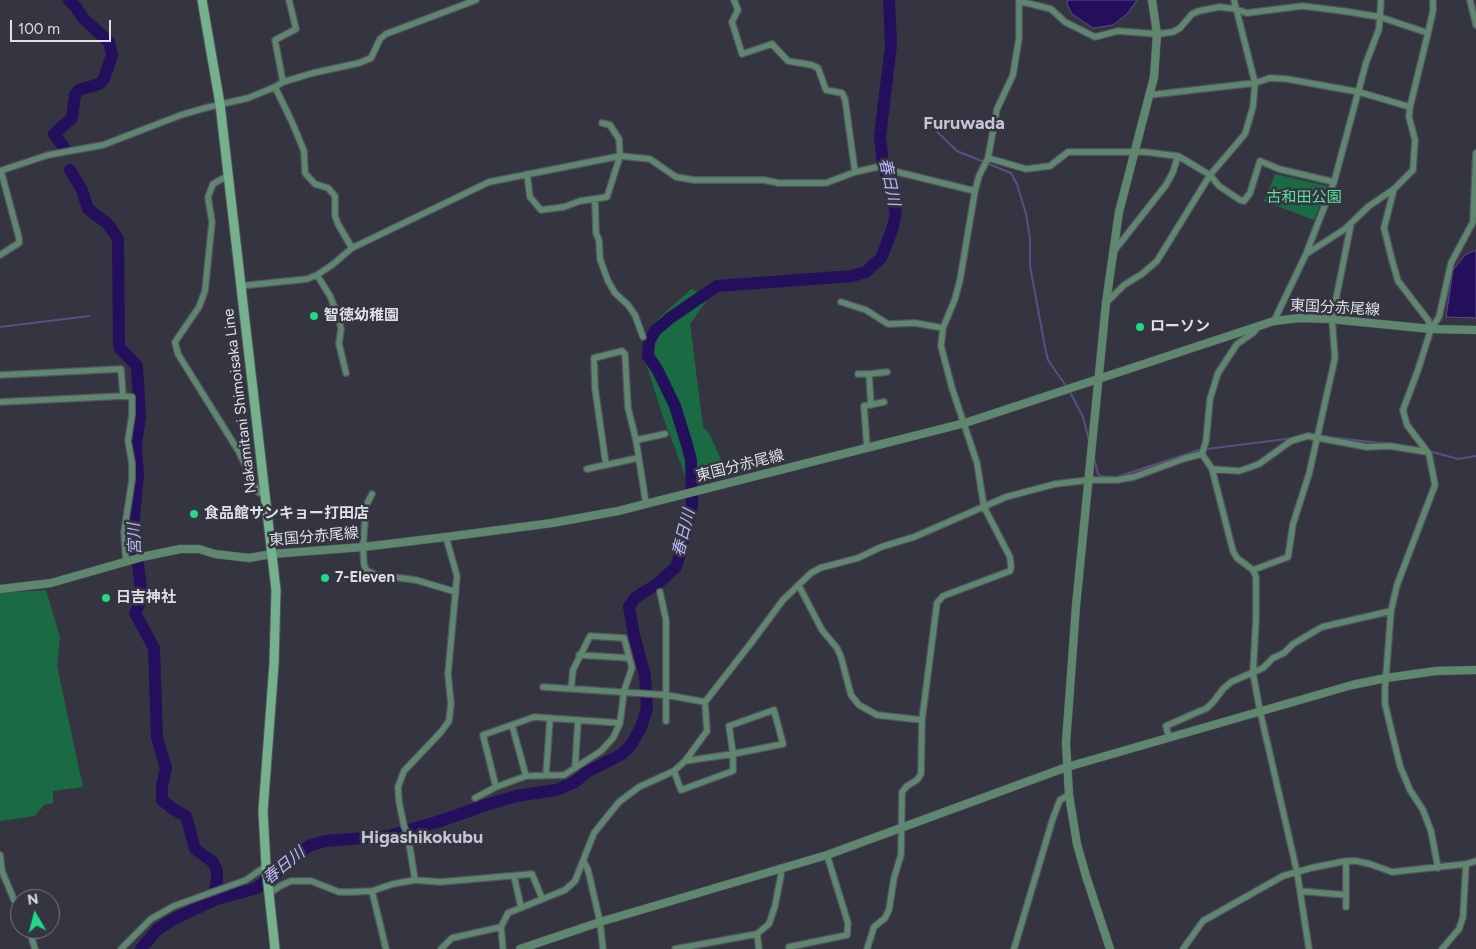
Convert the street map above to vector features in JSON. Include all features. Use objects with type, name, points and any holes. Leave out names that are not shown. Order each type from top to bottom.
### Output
[{"type":"main road","name":"Nakamitani Shimoisaka Line","points":[[202,0],[220,104],[229,175],[240,286],[276,590],[276,623],[263,811],[266,869],[275,949]]},
{"type":"street","points":[[283,82],[275,40],[296,29],[289,0]]},
{"type":"street","points":[[0,256],[19,243],[20,238],[1,171],[48,155],[103,145],[181,115],[248,98],[283,82],[359,63],[371,58],[380,39],[386,34],[476,0]]},
{"type":"street","points":[[734,0],[738,10],[732,22],[742,54],[772,44],[788,61],[812,65],[818,68],[826,90],[842,93],[845,99],[855,172]]},
{"type":"street","points":[[1110,949],[1077,844],[1069,795],[1066,743],[1067,712],[1106,303],[1119,212],[1154,77],[1157,34],[1152,0]]},
{"type":"street","points":[[1106,303],[1124,285],[1142,274],[1157,261],[1210,175],[1245,134],[1252,107],[1254,83],[1234,0]]},
{"type":"street","points":[[1274,321],[1306,254],[1334,182],[1366,63],[1380,29],[1381,0]]},
{"type":"street","points":[[1306,254],[1346,229],[1369,206],[1394,189],[1413,170],[1415,140],[1409,117],[1410,106],[1428,33],[1432,0]]},
{"type":"street","points":[[1470,0],[1476,25]]},
{"type":"street","points":[[866,949],[874,927],[885,918],[889,910],[894,878],[901,855],[902,792],[907,786],[917,780],[921,774],[922,720],[937,603],[940,599],[1010,571],[1011,567],[1010,557],[984,507],[977,463],[952,388],[941,346],[943,328],[955,299],[960,280],[975,191],[979,176],[988,158],[996,110],[1013,75],[1019,38],[1019,1],[1051,9],[1066,22],[1095,37],[1118,31],[1157,34],[1173,32],[1180,28],[1192,14],[1198,11],[1219,8],[1236,9],[1247,13],[1302,6],[1380,18],[1428,33]]},
{"type":"street","points":[[1150,95],[1254,83],[1270,78],[1287,79],[1359,92],[1410,106]]},
{"type":"street","points":[[275,87],[304,151],[305,173],[315,184],[328,188],[335,196],[335,216],[352,248]]},
{"type":"street","points":[[528,174],[530,197],[541,210],[564,207],[580,201],[607,197],[620,156],[619,139],[610,125],[602,122]]},
{"type":"street","points":[[988,158],[1026,169],[1050,166],[1068,152],[1134,152],[1178,156],[1210,175],[1219,186],[1244,201],[1250,192],[1260,161],[1279,169],[1334,182]]},
{"type":"street","points":[[1438,868],[1430,831],[1423,810],[1410,790],[1400,766],[1385,704],[1386,678],[1392,611],[1397,585],[1436,485],[1427,452],[1407,425],[1403,410],[1431,329],[1439,317],[1452,263],[1473,222],[1476,154]]},
{"type":"street","points":[[240,286],[306,279],[317,275],[352,248],[489,182],[620,156],[650,158],[676,177],[694,180],[764,180],[779,183],[826,183],[855,172],[877,167],[975,191]]},
{"type":"street","points":[[1113,253],[1166,185],[1174,172],[1178,156]]},
{"type":"street","points":[[229,175],[213,184],[208,197],[212,222],[205,291],[199,306],[175,342],[178,354],[240,452],[258,492],[265,495]]},
{"type":"street","points":[[1394,189],[1384,228],[1392,260],[1398,281],[1428,320],[1431,329]]},
{"type":"street","points":[[596,200],[596,234],[599,240],[600,258],[608,281],[615,293],[628,305],[635,315],[643,337]]},
{"type":"street","points":[[1253,570],[1288,557],[1293,524],[1309,474],[1335,358],[1332,319],[1351,224]]},
{"type":"street","points":[[317,275],[330,296],[339,318],[342,329],[339,344],[346,373]]},
{"type":"street","points":[[841,302],[866,310],[888,324],[915,323],[943,328]]},
{"type":"street","name":"東国分赤尾線","points":[[0,589],[51,583],[142,557],[180,549],[199,549],[215,554],[249,558],[272,554],[363,547],[446,537],[552,523],[618,511],[965,423],[1274,321],[1300,318],[1332,319],[1431,329],[1476,330]]},
{"type":"street","points":[[1259,326],[1253,333],[1237,344],[1218,373],[1210,399],[1206,441],[1202,454],[1212,470],[1233,551],[1237,558],[1253,570],[1256,577],[1253,673],[1297,872],[1309,949]]},
{"type":"street","points":[[606,465],[595,388],[594,358],[622,351],[625,354],[628,408],[636,440],[646,504]]},
{"type":"street","points":[[0,375],[121,369],[123,396]]},
{"type":"street","points":[[858,374],[887,372]]},
{"type":"street","points":[[868,374],[871,405]]},
{"type":"street","points":[[0,402],[132,397],[132,415],[128,441],[132,463],[132,480],[124,532],[129,561]]},
{"type":"street","points":[[867,448],[864,406],[884,402]]},
{"type":"street","points":[[636,440],[665,434]]},
{"type":"street","points":[[1212,470],[1238,471],[1248,468],[1259,464],[1291,441],[1308,436],[1367,447],[1390,446],[1427,452]]},
{"type":"street","points":[[503,949],[500,927],[508,913],[565,890],[575,881],[594,833],[619,802],[640,787],[674,771],[685,761],[707,731],[705,702],[751,644],[782,600],[811,573],[820,568],[858,558],[881,546],[914,537],[1006,497],[1055,484],[1134,477],[1202,454]]},
{"type":"street","points":[[587,469],[638,458]]},
{"type":"street","points":[[372,494],[366,506],[363,547],[366,570],[370,573],[416,580],[456,592]]},
{"type":"street","points":[[415,880],[408,836],[399,802],[398,787],[404,771],[449,721],[451,704],[448,674],[457,576],[446,537]]},
{"type":"street","points":[[799,586],[822,630],[837,648],[851,695],[859,706],[877,715],[922,720]]},
{"type":"street","points":[[660,592],[666,620],[666,721]]},
{"type":"street","points":[[1169,738],[1166,726],[1207,708],[1231,682],[1263,668],[1273,658],[1284,653],[1294,644],[1322,627],[1392,611]]},
{"type":"street","points":[[475,798],[496,787],[526,776],[564,775],[601,751],[613,738],[620,723],[628,692],[632,668],[624,638],[590,636],[573,670],[571,689]]},
{"type":"street","points":[[579,656],[629,658]]},
{"type":"street","points":[[520,949],[600,922],[827,855],[1067,767],[1352,685],[1436,671],[1476,670]]},
{"type":"street","points":[[543,687],[666,695],[705,702]]},
{"type":"street","points":[[674,771],[681,790],[733,771],[733,754],[729,726],[774,710],[783,744],[733,754],[685,761]]},
{"type":"street","points":[[496,787],[483,735],[534,717],[620,723]]},
{"type":"street","points":[[546,775],[550,718]]},
{"type":"street","points":[[575,768],[578,720]]},
{"type":"street","points":[[512,725],[526,776]]},
{"type":"street","points":[[1014,949],[1053,818],[1060,800],[1069,795]]},
{"type":"street","points":[[0,855],[2,871],[10,890]]},
{"type":"street","points":[[789,947],[848,936],[848,923],[827,855]]},
{"type":"street","points":[[1346,861],[1346,907]]},
{"type":"street","points":[[1183,949],[1203,920],[1283,876],[1346,861],[1370,864],[1392,872],[1438,868],[1476,861]]},
{"type":"street","points":[[584,862],[588,870],[600,922],[603,949]]},
{"type":"street","points":[[1442,949],[1459,929],[1463,917],[1466,864]]},
{"type":"street","points":[[675,949],[757,934],[769,924],[781,875],[780,868]]},
{"type":"street","points":[[121,949],[151,919],[174,906],[246,880],[266,869]]},
{"type":"street","points":[[269,893],[291,881],[311,881],[339,892],[372,891],[393,884],[415,880],[440,882],[532,874],[542,898]]},
{"type":"street","points":[[514,876],[521,907]]},
{"type":"street","points":[[372,891],[386,949]]},
{"type":"street","points":[[1300,891],[1346,895]]},
{"type":"street","points":[[440,949],[452,938],[500,927]]},
{"type":"street","points":[[757,934],[759,949]]},
{"type":"green space","name":"古和田公園","points":[[1275,174],[1327,186],[1314,220],[1264,201]]},
{"type":"green space","points":[[691,289],[710,296],[690,324],[703,426],[710,435],[723,467],[719,478],[689,486],[662,414],[643,354],[648,333],[659,318]]},
{"type":"green space","points":[[46,590],[60,637],[57,666],[83,787],[53,791],[53,803],[44,805],[35,816],[0,821],[0,593]]},
{"type":"shaded area","points":[[1068,0],[1137,0],[1127,14],[1113,25],[1093,28],[1072,14],[1067,4]]},
{"type":"shaded area","points":[[1476,250],[1476,318],[1446,317],[1453,270],[1465,255]]},
{"type":"waterway","name":"宮川","points":[[65,149],[54,134],[72,118],[75,95],[79,90],[99,84],[104,79],[112,55],[109,42],[84,19],[69,0]]},
{"type":"waterway","name":"春日川","points":[[141,949],[157,930],[172,920],[214,900],[257,888],[309,846],[325,841],[389,836],[516,796],[556,790],[575,782],[587,772],[622,754],[631,745],[641,727],[647,709],[645,676],[629,607],[635,598],[657,584],[676,567],[692,506],[691,460],[675,406],[657,369],[648,356],[649,342],[655,331],[670,318],[717,286],[852,276],[866,272],[881,258],[892,230],[896,213],[883,163],[880,136],[891,46],[889,0]]},
{"type":"waterway","points":[[928,123],[957,151],[1011,173],[1017,184],[1026,214],[1030,238],[1030,266],[1048,360],[1066,386]]},
{"type":"waterway","name":"宮川","points":[[70,170],[82,190],[88,209],[108,224],[118,239],[119,347],[137,366],[140,417],[136,444],[138,476],[132,538],[138,564],[142,598],[135,613],[154,648],[157,737],[166,768],[162,786],[162,800],[186,816],[195,849],[213,862],[217,871],[214,900]]},
{"type":"waterway","points":[[0,327],[89,316]]},
{"type":"waterway","points":[[1069,390],[1083,417],[1089,441]]},
{"type":"waterway","points":[[1321,436],[1388,444]]},
{"type":"waterway","points":[[1094,458],[1098,474],[1101,476],[1117,477],[1199,450],[1294,438]]},
{"type":"waterway","points":[[1408,446],[1420,448]]},
{"type":"waterway","points":[[1429,451],[1458,459],[1476,456]]},
{"type":"place","name":"智徳幼稚園","points":[[314,316]]},
{"type":"place","name":"ローソン","points":[[1140,327]]},
{"type":"place","name":"食品館サンキョー打田店","points":[[194,514]]},
{"type":"place","name":"7-Eleven","points":[[325,578]]},
{"type":"place","name":"日吉神社","points":[[106,598]]},
{"type":"district","name":"Furuwada","points":[[964,124]]},
{"type":"district","name":"Higashikokubu","points":[[422,838]]}]
